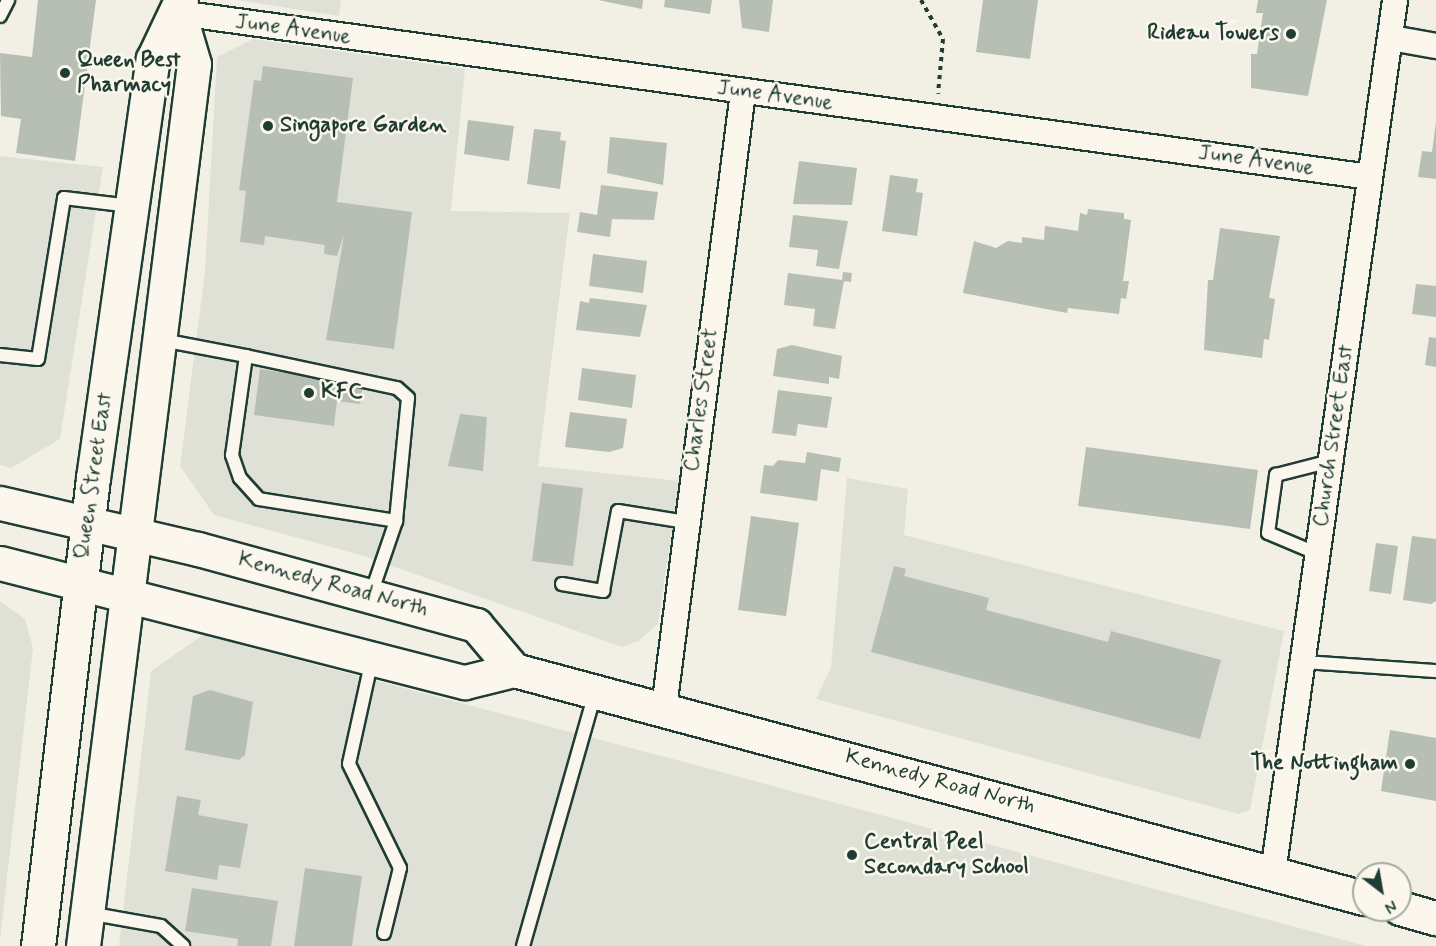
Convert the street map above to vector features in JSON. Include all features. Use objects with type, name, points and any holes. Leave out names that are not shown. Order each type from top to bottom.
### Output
[{"type":"main road","name":"Queen Street East","points":[[38,946],[87,523],[153,59],[180,6]]},
{"type":"main road","name":"Queen Street East","points":[[83,946],[124,593],[194,64],[180,6]]},
{"type":"main road","name":"Kennedy Road North","points":[[0,503],[132,533],[476,626],[514,670]]},
{"type":"main road","name":"Kennedy Road North","points":[[0,563],[465,682],[514,670],[595,693],[664,708],[1352,895]]},
{"type":"main road","points":[[1412,911],[1436,918]]},
{"type":"street","name":"Church Street East","points":[[1273,873],[1395,0]]},
{"type":"street","name":"June Avenue","points":[[180,6],[743,92],[1370,177]]},
{"type":"street","points":[[1390,38],[1436,46]]},
{"type":"street","name":"Charles Street","points":[[664,708],[686,522],[743,92]]},
{"type":"lane","points":[[0,16],[8,0]]},
{"type":"lane","points":[[0,355],[38,359],[64,198],[132,206]]},
{"type":"lane","points":[[158,339],[397,388],[408,398],[396,521],[371,596]]},
{"type":"lane","points":[[246,356],[232,455],[240,478],[259,499],[396,521]]},
{"type":"lane","points":[[1318,554],[1268,533],[1276,475],[1330,461]]},
{"type":"lane","points":[[562,584],[603,591],[618,511],[686,522]]},
{"type":"lane","points":[[373,658],[349,764],[400,868],[384,933]]},
{"type":"lane","points":[[1303,662],[1436,671]]},
{"type":"lane","points":[[523,946],[595,693]]},
{"type":"lane","points":[[87,913],[161,926],[183,946]]},
{"type":"path","points":[[921,0],[943,39],[938,94]]},
{"type":"shaded area","points":[[236,0],[341,0],[339,16]]},
{"type":"shaded area","points":[[253,39],[465,69],[451,211],[570,213],[538,466],[679,481],[658,624],[638,641],[622,647],[361,555],[214,515],[180,466],[205,271],[217,57]]},
{"type":"shaded area","points":[[0,156],[103,167],[60,439],[11,468],[0,465]]},
{"type":"shaded area","points":[[847,478],[908,489],[904,535],[1284,631],[1250,810],[1239,814],[816,699],[831,668]]},
{"type":"shaded area","points":[[0,601],[25,619],[33,648],[0,940]]},
{"type":"shaded area","points":[[203,635],[1366,946],[119,946],[151,671]]},
{"type":"building","points":[[38,0],[96,0],[75,161],[16,153],[21,119],[1,116],[0,53],[32,57]]},
{"type":"building","points":[[598,0],[643,0],[642,9]]},
{"type":"building","points":[[665,0],[712,0],[710,14],[664,7]]},
{"type":"building","points":[[739,0],[773,0],[769,32],[742,28]]},
{"type":"building","points":[[983,0],[1038,0],[1030,59],[976,52]]},
{"type":"building","name":"Rideau Towers","points":[[1258,0],[1327,0],[1308,96],[1251,88],[1251,54],[1257,54],[1263,13],[1256,13]]},
{"type":"building","points":[[263,66],[353,78],[337,202],[412,212],[394,349],[326,340],[344,235],[337,256],[324,254],[325,245],[265,236],[264,245],[240,242],[246,191],[239,190],[254,80],[261,81]]},
{"type":"building","points":[[468,120],[514,126],[509,161],[464,154]]},
{"type":"building","points":[[1436,122],[1436,179],[1418,177],[1422,151],[1432,152]]},
{"type":"building","points":[[534,129],[561,132],[560,140],[566,141],[560,189],[527,184]]},
{"type":"building","points":[[610,137],[667,143],[663,185],[607,173]]},
{"type":"building","points":[[799,161],[857,168],[852,205],[793,204]]},
{"type":"building","points":[[890,175],[918,179],[916,192],[923,193],[917,236],[882,231]]},
{"type":"building","points":[[601,185],[658,192],[654,220],[612,219],[610,237],[577,232],[580,212],[597,215]]},
{"type":"building","points":[[1088,209],[1124,213],[1124,219],[1131,220],[1123,281],[1129,281],[1126,299],[1121,298],[1119,314],[1068,308],[1067,313],[963,293],[974,241],[996,248],[1008,241],[1022,243],[1022,237],[1044,240],[1045,226],[1078,231],[1080,213],[1087,215]]},
{"type":"building","points":[[793,215],[848,221],[839,269],[816,266],[818,250],[789,247]]},
{"type":"building","points":[[1220,228],[1280,236],[1269,298],[1275,299],[1269,340],[1264,339],[1262,358],[1204,350],[1208,280],[1213,280]]},
{"type":"building","points":[[593,254],[647,261],[643,293],[589,286]]},
{"type":"building","points":[[843,272],[852,273],[851,282],[844,281],[835,329],[813,326],[815,309],[784,305],[788,273],[842,280]]},
{"type":"building","points":[[1416,284],[1436,286],[1436,317],[1412,314]]},
{"type":"building","points":[[590,298],[647,305],[640,337],[576,330],[580,301],[589,303]]},
{"type":"building","points":[[1429,337],[1436,338],[1436,367],[1425,365]]},
{"type":"building","points":[[792,345],[842,356],[839,379],[829,377],[829,384],[773,376],[777,349]]},
{"type":"building","points":[[582,368],[636,375],[632,408],[578,400]]},
{"type":"building","name":"KFC","points":[[260,369],[363,385],[360,404],[337,401],[334,426],[254,415]]},
{"type":"building","points":[[778,390],[832,397],[827,428],[798,424],[796,436],[772,433]]},
{"type":"building","points":[[570,412],[627,419],[623,448],[609,452],[565,447]]},
{"type":"building","points":[[460,414],[487,417],[483,471],[448,466]]},
{"type":"building","points":[[1086,447],[1258,470],[1250,529],[1078,506]]},
{"type":"building","points":[[807,452],[841,458],[839,472],[821,469],[817,501],[760,493],[764,465],[773,466],[778,460],[805,463]]},
{"type":"building","points":[[542,483],[583,488],[573,566],[532,561]]},
{"type":"building","points":[[751,516],[799,523],[786,616],[738,610]]},
{"type":"building","points":[[1412,536],[1436,539],[1436,601],[1431,604],[1403,600]]},
{"type":"building","points":[[1376,543],[1398,546],[1391,594],[1369,591]]},
{"type":"building","points":[[894,566],[906,569],[904,576],[989,598],[986,610],[1108,642],[1111,631],[1221,660],[1200,739],[871,652]]},
{"type":"building","points":[[210,690],[253,702],[245,755],[239,760],[185,750],[193,696]]},
{"type":"building","name":"The Nottingham","points":[[1390,730],[1436,738],[1436,801],[1381,791]]},
{"type":"building","points":[[177,796],[201,800],[198,815],[248,824],[240,868],[219,865],[217,880],[165,871]]},
{"type":"building","points":[[305,868],[362,876],[352,946],[294,946]]},
{"type":"building","points":[[192,888],[278,901],[271,946],[237,946],[238,939],[185,931]]},
{"type":"place","name":"Rideau Towers","points":[[1291,34]]},
{"type":"place","name":"Queen Best Pharmacy","points":[[65,73]]},
{"type":"place","name":"Singapore Garden","points":[[268,126]]},
{"type":"place","name":"KFC","points":[[309,393]]},
{"type":"place","name":"The Nottingham","points":[[1410,764]]},
{"type":"place","name":"Central Peel Secondary School","points":[[852,855]]}]
